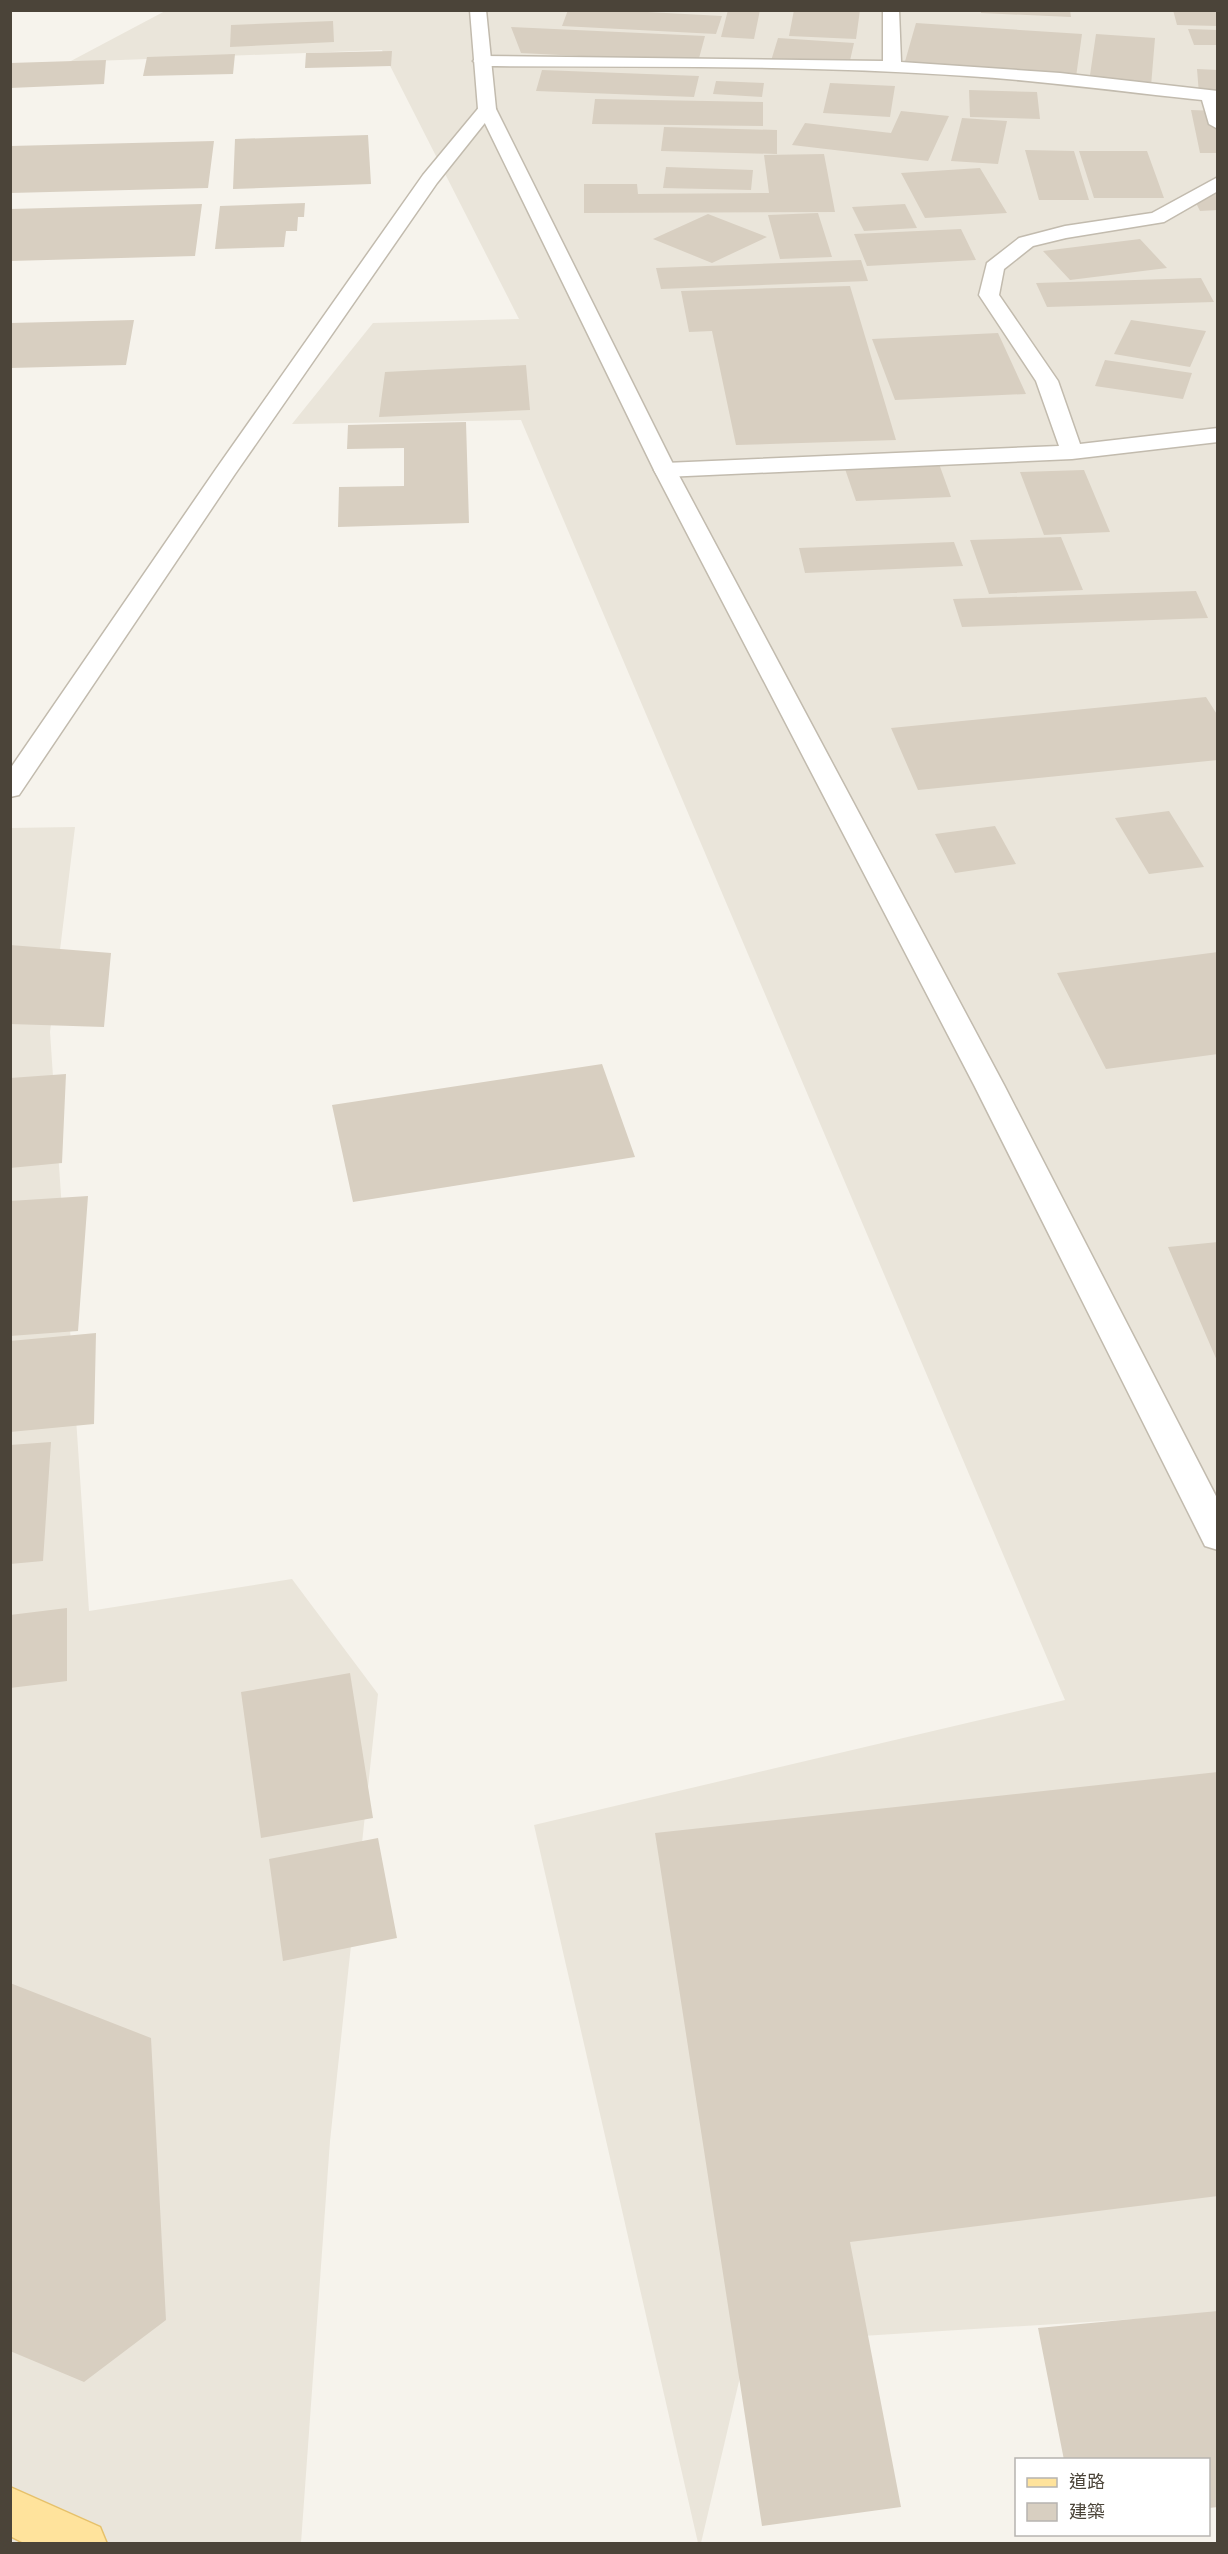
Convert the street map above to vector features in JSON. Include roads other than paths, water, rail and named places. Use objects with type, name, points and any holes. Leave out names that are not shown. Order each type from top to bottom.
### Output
[{"type":"main road","points":[[10,2511],[83,2544]]},
{"type":"street","points":[[478,10],[487,109],[665,470],[988,1084],[1218,1536]]},
{"type":"street","points":[[891,10],[892,68]]},
{"type":"street","points":[[482,61],[753,63],[1036,76],[1214,95],[1218,124]]},
{"type":"street","points":[[10,789],[230,465],[424,189],[487,109]]},
{"type":"street","points":[[1072,452],[1047,381],[1004,321],[989,295],[994,267],[1026,242],[1065,232],[1157,218],[1218,183]]},
{"type":"street","points":[[665,470],[1072,452],[1218,435]]}]
